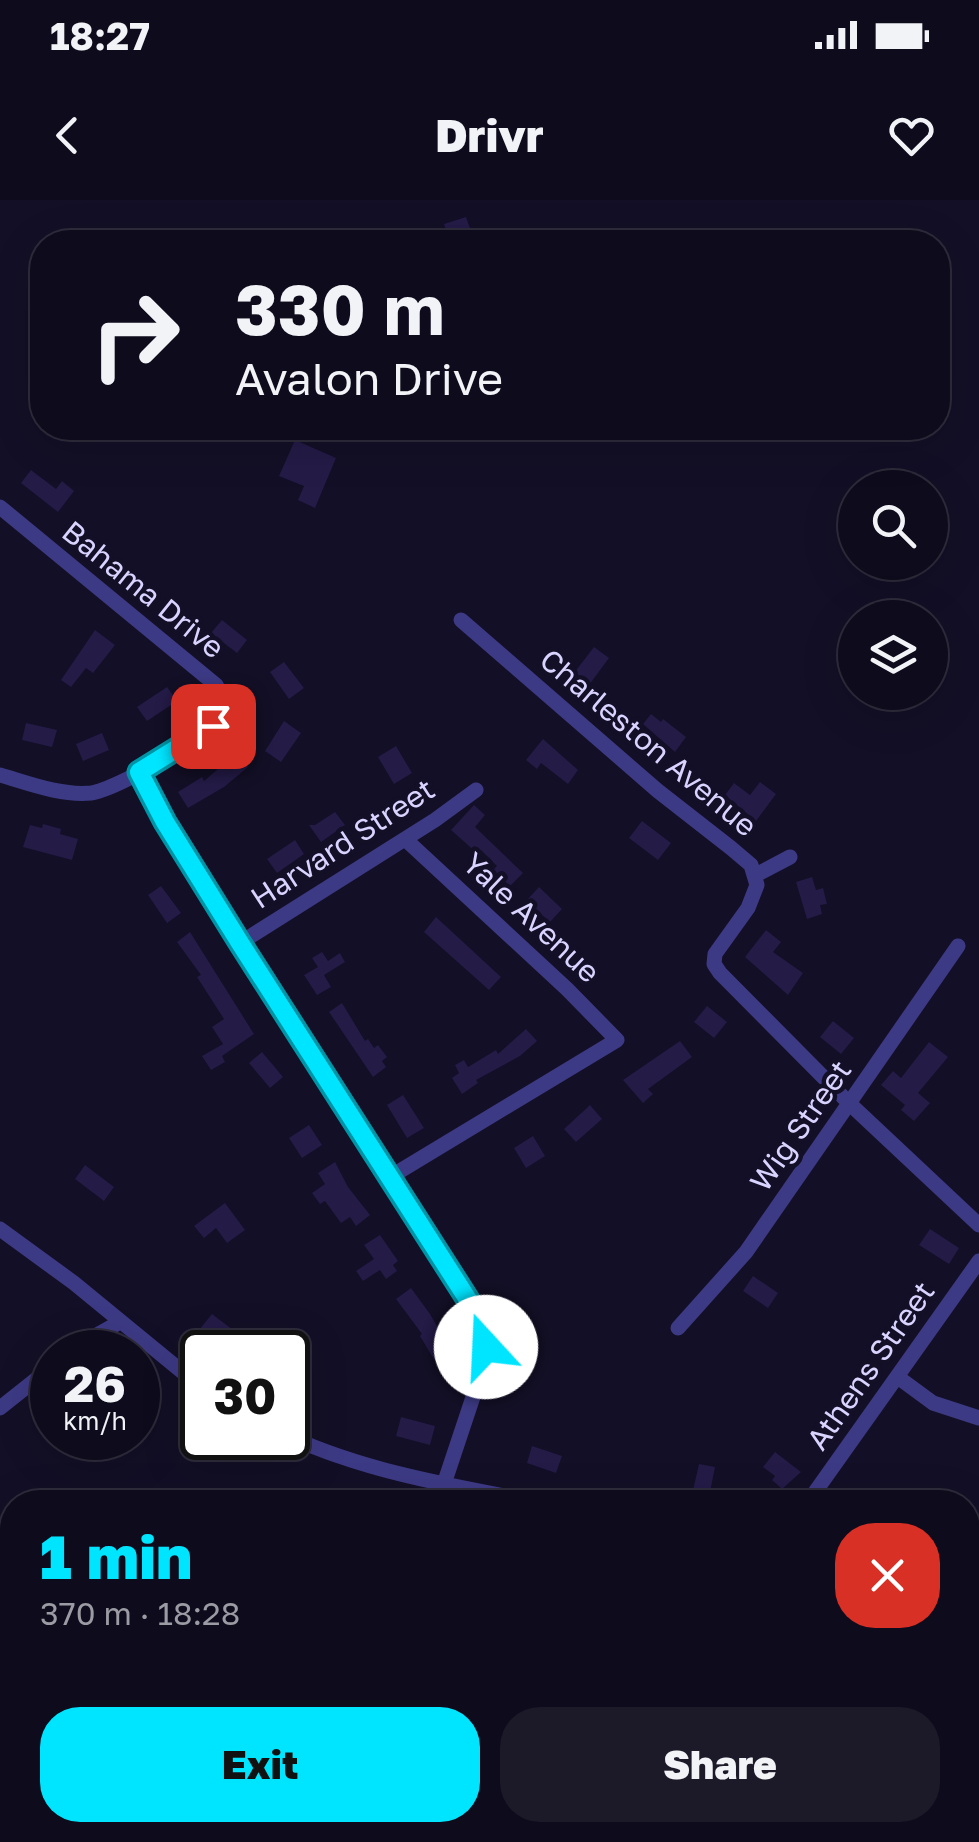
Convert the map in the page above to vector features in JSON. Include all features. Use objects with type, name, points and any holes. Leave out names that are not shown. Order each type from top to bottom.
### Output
[{"type":"street","name":"Bahama Drive","points":[[0,507],[216,685],[224,707],[221,718],[139,772]]},
{"type":"street","name":"Charleston Avenue","points":[[461,620],[658,791],[731,848],[756,875],[757,885],[748,908],[715,954],[714,964],[850,1104],[979,1225]]},
{"type":"street","points":[[0,775],[66,792],[93,793],[139,772],[165,822],[240,943],[472,1306],[486,1347],[480,1382],[444,1484]]},
{"type":"street","name":"Harvard Street","points":[[240,943],[476,790]]},
{"type":"street","name":"Yale Avenue","points":[[390,1177],[617,1040],[405,839]]},
{"type":"street","points":[[756,875],[790,857]]},
{"type":"street","name":"Wig Street","points":[[678,1328],[746,1252],[958,946]]},
{"type":"street","points":[[0,1228],[180,1370]]},
{"type":"street","name":"Athens Street","points":[[817,1490],[976,1271]]},
{"type":"street","points":[[106,1330],[120,1322]]},
{"type":"street","points":[[899,1378],[933,1403],[979,1418]]},
{"type":"street","points":[[0,1408],[30,1384]]},
{"type":"street","points":[[310,1445],[355,1463],[475,1490]]},
{"type":"building","points":[[466,217],[471,230],[446,230],[444,224]]},
{"type":"building","points":[[295,440],[336,458],[315,508],[298,500],[304,486],[279,476]]},
{"type":"building","points":[[31,470],[56,489],[62,481],[74,491],[58,512],[21,483]]},
{"type":"building","points":[[222,620],[247,640],[237,653],[211,633]]},
{"type":"building","points":[[95,630],[115,645],[93,673],[86,668],[71,687],[61,680]]},
{"type":"building","points":[[594,647],[609,658],[589,685],[574,673]]},
{"type":"building","points":[[284,662],[304,688],[289,699],[270,672]]},
{"type":"building","points":[[167,687],[177,701],[147,721],[137,707]]},
{"type":"building","points":[[651,714],[686,737],[675,752],[643,724]]},
{"type":"building","points":[[284,721],[301,733],[281,762],[265,751]]},
{"type":"building","points":[[26,723],[57,730],[52,747],[22,740]]},
{"type":"building","points":[[102,733],[109,750],[83,761],[76,744]]},
{"type":"building","points":[[543,739],[578,770],[568,784],[541,763],[537,769],[526,760]]},
{"type":"building","points":[[396,746],[412,773],[394,784],[378,757]]},
{"type":"building","points":[[237,753],[248,767],[188,808],[178,792],[202,777],[204,781]]},
{"type":"building","points":[[760,782],[776,794],[756,821],[725,795],[734,783],[750,795]]},
{"type":"building","points":[[474,805],[485,815],[475,827],[523,873],[510,886],[493,870],[497,866],[481,850],[478,854],[451,830]]},
{"type":"building","points":[[335,812],[345,825],[321,842],[309,825]]},
{"type":"building","points":[[642,821],[671,843],[658,860],[629,838]]},
{"type":"building","points":[[43,824],[78,839],[72,860],[23,847],[30,825],[42,828]]},
{"type":"building","points":[[295,840],[304,854],[277,873],[267,859]]},
{"type":"building","points":[[812,877],[816,890],[823,888],[827,904],[820,905],[822,914],[807,919],[796,882]]},
{"type":"building","points":[[161,886],[181,913],[167,923],[148,895]]},
{"type":"building","points":[[539,887],[562,909],[550,922],[526,901]]},
{"type":"building","points":[[436,917],[501,977],[489,990],[424,932]]},
{"type":"building","points":[[766,930],[781,942],[773,952],[803,973],[788,995],[745,957]]},
{"type":"building","points":[[190,932],[254,1034],[222,1056],[225,1062],[211,1070],[202,1056],[223,1044],[212,1027],[224,1019],[197,977],[201,975],[177,942]]},
{"type":"building","points":[[322,952],[328,961],[340,953],[345,962],[324,975],[331,987],[317,995],[304,975],[318,967],[312,958]]},
{"type":"building","points":[[342,1003],[365,1041],[368,1039],[374,1048],[378,1045],[387,1057],[382,1061],[386,1067],[373,1077],[329,1012]]},
{"type":"building","points":[[707,1006],[727,1022],[714,1038],[694,1022]]},
{"type":"building","points":[[833,1021],[854,1038],[841,1054],[820,1037]]},
{"type":"building","points":[[526,1029],[537,1041],[520,1056],[476,1080],[478,1083],[462,1094],[452,1078],[459,1073],[455,1065],[464,1060],[468,1067],[496,1050],[498,1054]]},
{"type":"building","points":[[680,1041],[692,1057],[648,1089],[653,1094],[643,1103],[623,1080]]},
{"type":"building","points":[[929,1042],[948,1057],[918,1093],[930,1103],[914,1121],[901,1110],[905,1105],[881,1085],[893,1071],[901,1078]]},
{"type":"building","points":[[262,1052],[283,1077],[270,1088],[249,1063]]},
{"type":"building","points":[[403,1095],[424,1128],[407,1138],[387,1105]]},
{"type":"building","points":[[590,1105],[602,1119],[576,1142],[564,1129]]},
{"type":"building","points":[[309,1125],[322,1145],[302,1158],[289,1138]]},
{"type":"building","points":[[533,1136],[545,1156],[526,1168],[514,1148]]},
{"type":"building","points":[[335,1162],[370,1215],[356,1226],[350,1217],[341,1223],[325,1201],[320,1204],[312,1193],[325,1184],[318,1173]]},
{"type":"building","points":[[85,1165],[114,1187],[104,1201],[75,1179]]},
{"type":"building","points":[[225,1203],[245,1230],[227,1243],[216,1228],[204,1238],[194,1226]]},
{"type":"building","points":[[930,1229],[959,1248],[949,1264],[919,1245]]},
{"type":"building","points":[[380,1235],[398,1261],[393,1265],[397,1271],[386,1279],[380,1270],[363,1281],[356,1271],[374,1259],[364,1245]]},
{"type":"building","points":[[753,1276],[778,1293],[768,1308],[743,1291]]},
{"type":"building","points":[[411,1288],[454,1356],[438,1366],[422,1334],[396,1299]]},
{"type":"building","points":[[212,1314],[233,1330],[199,1330]]},
{"type":"building","points":[[401,1417],[435,1426],[430,1445],[396,1436]]},
{"type":"building","points":[[532,1446],[562,1456],[556,1473],[527,1463]]},
{"type":"building","points":[[775,1452],[801,1472],[782,1489],[772,1480],[775,1476],[763,1467]]},
{"type":"building","points":[[699,1464],[715,1467],[710,1490],[693,1490]]},
{"type":"route","points":[[213,726],[139,772],[165,822],[240,943],[472,1306],[486,1347]]}]
